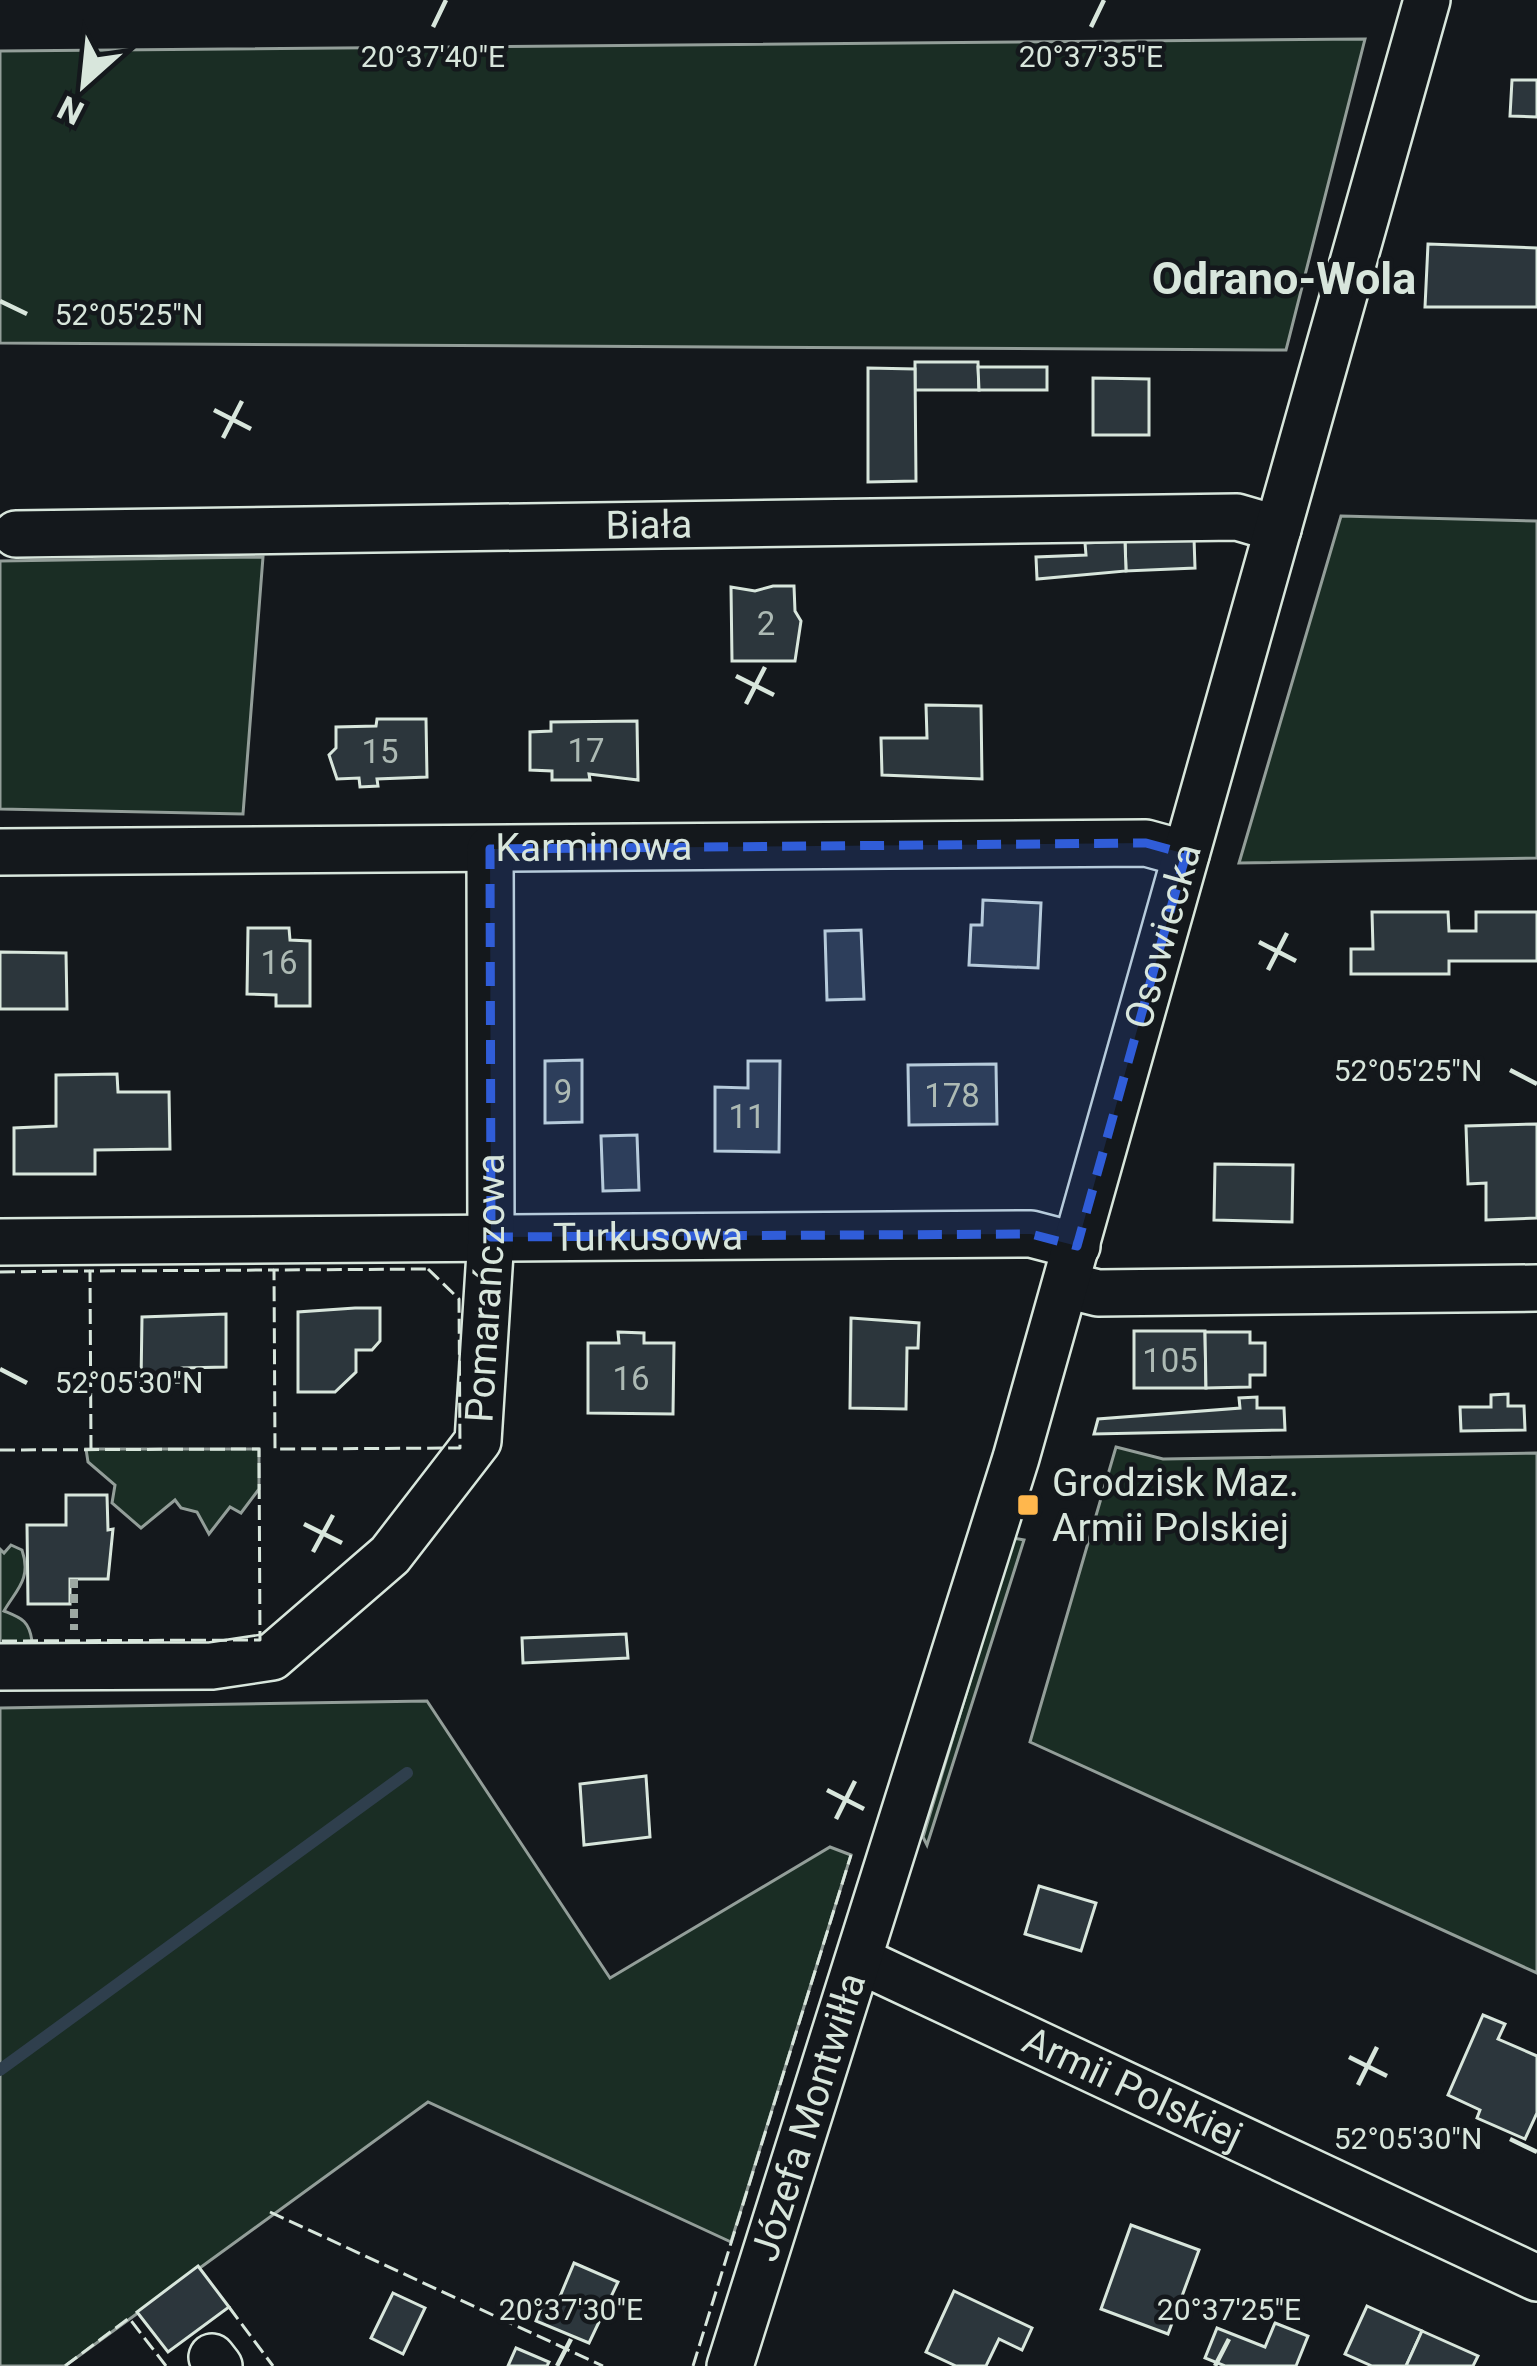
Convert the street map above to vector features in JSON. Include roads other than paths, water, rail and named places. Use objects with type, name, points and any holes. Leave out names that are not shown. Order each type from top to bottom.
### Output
[{"type":"street","name":"Osowiecka","points":[[891,1867],[1071,1266],[1427,0]]},
{"type":"street","name":"Biała","points":[[16,535],[1237,517],[1278,529]]},
{"type":"street","name":"Karminowa","points":[[0,852],[1146,843],[1186,854]]},
{"type":"street","name":"Pomarańczowa","points":[[0,1667],[212,1666],[272,1657],[390,1555],[478,1441],[491,1237],[490,849]]},
{"type":"street","name":"Turkusowa","points":[[0,1242],[1030,1234],[1098,1293],[1537,1288]]},
{"type":"street","name":"Józefa Montwiłła","points":[[730,2366],[891,1867]]},
{"type":"street","name":"Armii Polskiej","points":[[861,1961],[899,1974],[972,2014],[1537,2278]]},
{"type":"waterway","points":[[0,2070],[407,1773]]},
{"type":"place","name":"Grodzisk Maz. Armii Polskiej","points":[[1028,1505]]},
{"type":"district","name":"Odrano-Wola","points":[[1284,278]]}]
